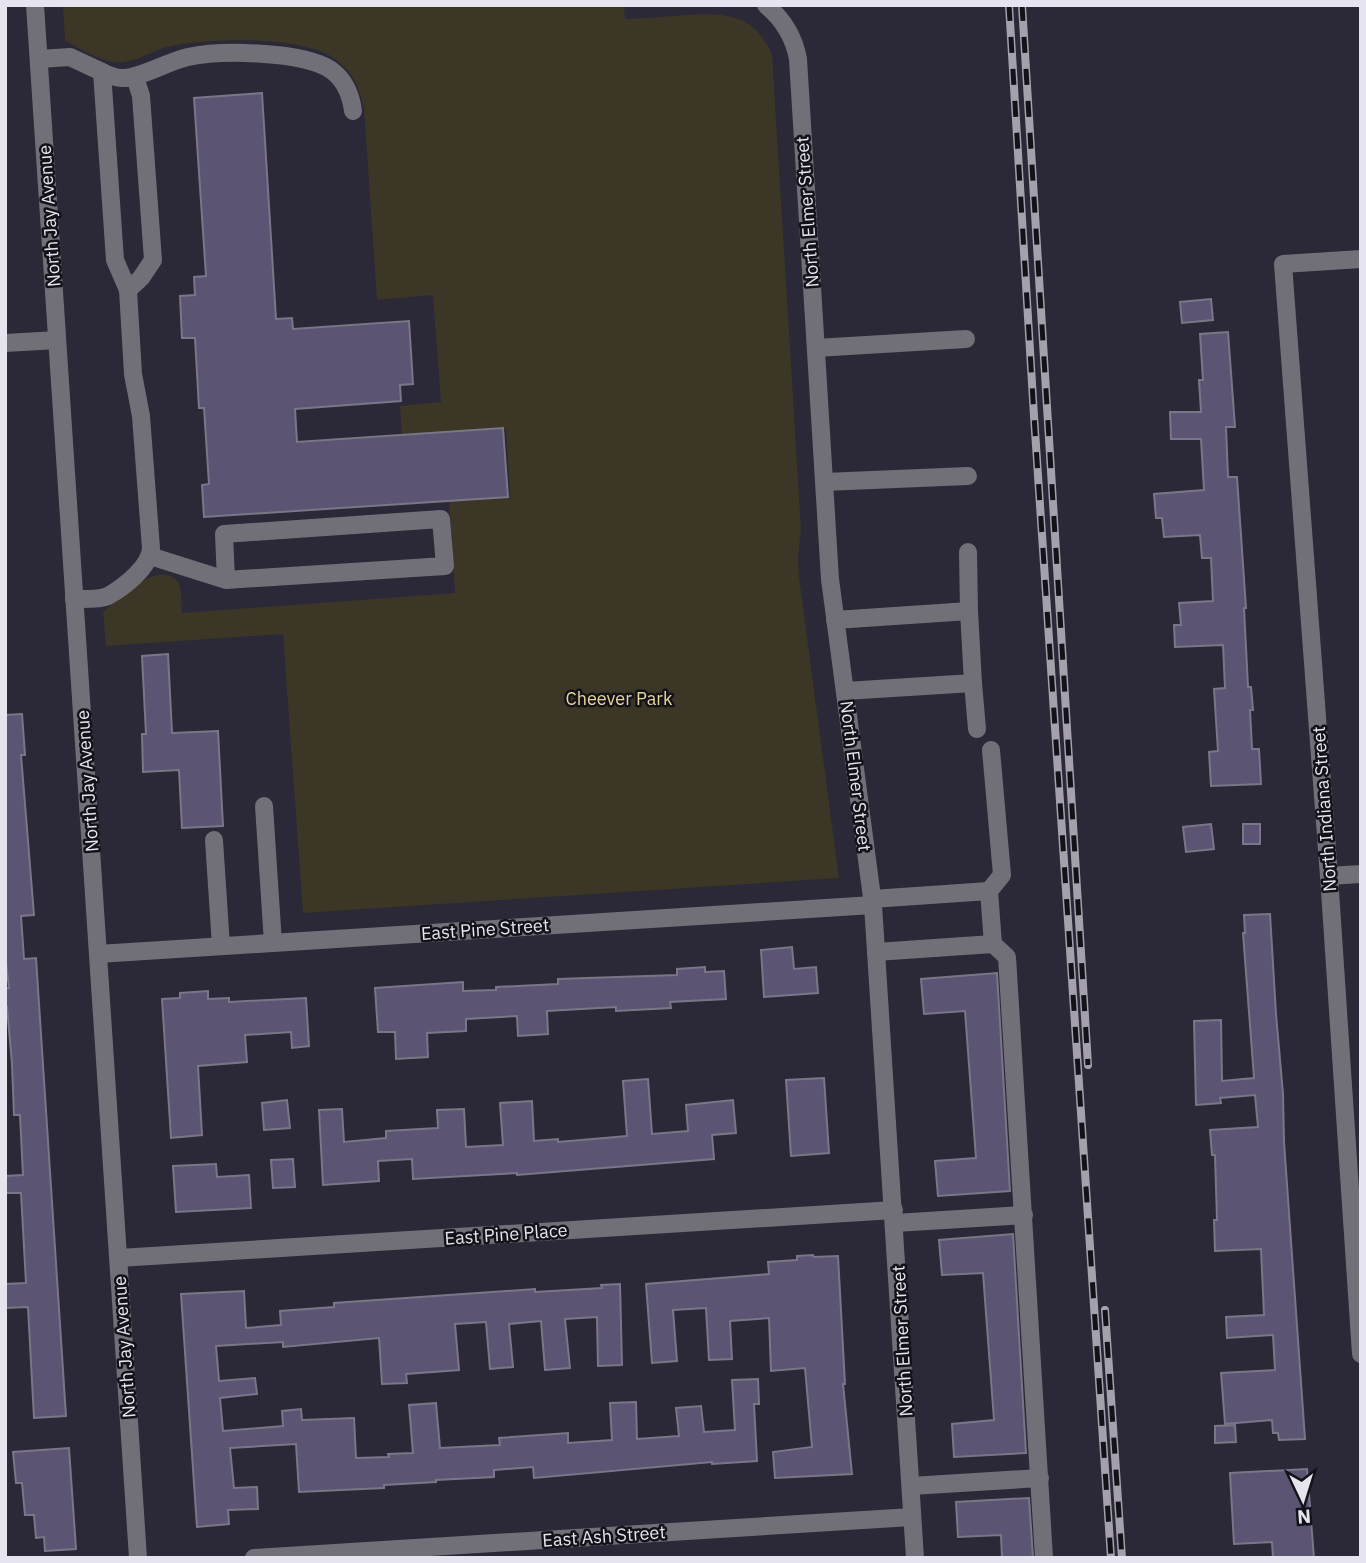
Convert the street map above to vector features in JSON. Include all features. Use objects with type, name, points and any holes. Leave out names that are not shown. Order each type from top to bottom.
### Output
[{"type":"street","name":"North Jay Avenue","points":[[35,5],[138,1558]]},
{"type":"street","name":"North Elmer Street","points":[[766,5],[787,27],[798,59],[830,579],[872,902],[915,1558]]},
{"type":"street","points":[[38,59],[70,57],[120,78],[135,77],[174,60],[204,54],[255,53],[307,61],[330,70],[340,79],[352,99],[354,111]]},
{"type":"street","points":[[74,599],[106,597],[143,569],[150,556],[141,416],[133,374],[128,290],[115,260],[102,72]]},
{"type":"street","points":[[128,290],[141,278],[153,260],[141,96],[135,77]]},
{"type":"street","name":"North Indiana Street","points":[[1361,259],[1283,264],[1329,876],[1361,1354]]},
{"type":"street","points":[[816,348],[966,339]]},
{"type":"street","points":[[5,343],[57,340]]},
{"type":"street","points":[[824,482],[968,476]]},
{"type":"street","points":[[150,556],[226,580],[444,566],[441,519],[224,534],[226,580]]},
{"type":"street","points":[[968,552],[977,729]]},
{"type":"street","points":[[835,620],[969,611]]},
{"type":"street","points":[[845,691],[973,683]]},
{"type":"street","points":[[990,750],[1002,875],[989,891],[993,944],[1007,957],[1044,1558]]},
{"type":"street","points":[[264,806],[273,943]]},
{"type":"street","points":[[214,840],[221,946]]},
{"type":"street","points":[[1329,876],[1361,874]]},
{"type":"street","name":"East Pine Street","points":[[98,954],[872,902],[989,891]]},
{"type":"street","points":[[876,952],[993,944]]},
{"type":"street","name":"East Pine Place","points":[[119,1258],[894,1216],[1024,1215]]},
{"type":"street","points":[[911,1486],[1040,1478]]},
{"type":"street","name":"East Ash Street","points":[[254,1558],[912,1517]]},
{"type":"green space","name":"Cheever Park","points":[[63,5],[624,5],[625,19],[713,14],[737,18],[756,30],[772,54],[801,529],[799,577],[839,878],[303,913],[283,634],[106,646],[103,612],[138,584],[159,575],[169,576],[179,584],[182,613],[455,593],[449,499],[510,495],[506,429],[402,435],[400,406],[441,402],[433,295],[377,300],[364,109],[355,81],[347,69],[320,51],[255,40],[188,43],[164,48],[129,61],[108,61],[65,41]]},
{"type":"building","points":[[262,93],[276,319],[292,318],[293,329],[409,321],[413,384],[400,385],[401,401],[295,409],[297,442],[503,428],[508,497],[204,517],[202,485],[209,484],[204,408],[199,408],[195,338],[182,338],[180,296],[195,295],[194,277],[206,276],[194,98]]},
{"type":"building","points":[[1211,299],[1213,320],[1182,323],[1180,302]]},
{"type":"building","points":[[1228,332],[1235,427],[1226,427],[1228,477],[1237,477],[1246,608],[1248,687],[1251,687],[1253,710],[1250,710],[1252,749],[1259,749],[1261,784],[1211,786],[1209,752],[1218,751],[1214,689],[1225,688],[1223,645],[1175,647],[1174,625],[1181,625],[1179,603],[1213,601],[1211,558],[1202,558],[1200,535],[1164,537],[1162,518],[1156,518],[1154,494],[1204,490],[1201,439],[1171,439],[1170,412],[1201,412],[1199,380],[1203,380],[1200,334]]},
{"type":"building","points":[[168,654],[172,733],[218,731],[223,826],[182,828],[179,770],[143,772],[142,734],[146,734],[142,656]]},
{"type":"building","points":[[22,714],[25,755],[21,755],[34,915],[21,916],[24,959],[36,958],[66,1416],[34,1418],[28,1307],[5,1308],[5,1284],[26,1283],[21,1193],[5,1193],[5,1176],[23,1175],[20,1115],[14,1115],[12,1064],[5,1007],[5,988],[9,988],[5,955],[5,715]]},
{"type":"building","points":[[1211,824],[1214,849],[1186,852],[1183,827]]},
{"type":"building","points":[[1243,824],[1260,824],[1260,844],[1243,844]]},
{"type":"building","points":[[1270,914],[1305,1439],[1279,1440],[1278,1433],[1273,1433],[1272,1420],[1225,1424],[1221,1373],[1275,1370],[1273,1335],[1227,1338],[1226,1317],[1264,1315],[1261,1249],[1215,1251],[1215,1155],[1212,1155],[1210,1130],[1258,1127],[1255,1095],[1220,1098],[1221,1103],[1196,1105],[1194,1021],[1221,1020],[1222,1081],[1254,1078],[1243,933],[1244,915]]},
{"type":"building","points":[[792,947],[794,969],[816,967],[818,993],[764,997],[761,950]]},
{"type":"building","points":[[705,967],[705,972],[724,971],[726,999],[670,1002],[671,1008],[616,1011],[616,1007],[547,1011],[548,1034],[518,1036],[517,1016],[466,1019],[466,1031],[427,1033],[428,1057],[396,1059],[395,1032],[378,1032],[375,988],[463,982],[463,991],[496,990],[496,987],[558,984],[558,979],[677,975],[677,969]]},
{"type":"building","points":[[997,973],[1010,1191],[938,1196],[935,1161],[976,1158],[965,1011],[924,1014],[921,979]]},
{"type":"building","points":[[208,991],[208,999],[229,998],[229,1002],[306,998],[309,1046],[292,1048],[291,1032],[245,1035],[247,1062],[198,1066],[202,1135],[171,1138],[162,999],[180,998],[180,993]]},
{"type":"building","points":[[824,1078],[829,1153],[791,1156],[786,1080]]},
{"type":"building","points":[[648,1079],[652,1134],[688,1131],[686,1105],[733,1100],[736,1133],[712,1135],[714,1159],[517,1175],[413,1179],[412,1159],[378,1161],[379,1181],[323,1185],[319,1110],[342,1109],[344,1142],[386,1138],[386,1131],[438,1128],[437,1110],[464,1109],[466,1147],[503,1145],[500,1103],[532,1101],[534,1141],[558,1139],[558,1142],[627,1136],[623,1081]]},
{"type":"building","points":[[287,1100],[290,1128],[264,1130],[262,1103]]},
{"type":"building","points":[[293,1159],[295,1187],[273,1188],[271,1160]]},
{"type":"building","points":[[216,1164],[217,1177],[249,1175],[251,1208],[176,1212],[173,1166]]},
{"type":"building","points":[[1013,1234],[1026,1453],[954,1457],[952,1424],[994,1420],[983,1273],[942,1275],[939,1240]]},
{"type":"building","points":[[797,1256],[838,1256],[843,1384],[852,1474],[775,1478],[773,1452],[812,1447],[805,1368],[771,1371],[769,1318],[730,1321],[732,1359],[709,1360],[706,1308],[673,1310],[677,1361],[652,1363],[646,1284],[769,1274],[768,1262],[797,1260]]},
{"type":"building","points":[[620,1284],[622,1365],[598,1366],[597,1317],[565,1319],[570,1368],[545,1370],[541,1321],[509,1324],[513,1367],[490,1369],[486,1322],[455,1324],[459,1370],[406,1374],[407,1383],[382,1384],[379,1338],[283,1347],[283,1342],[216,1346],[219,1381],[255,1378],[257,1394],[220,1398],[223,1431],[283,1426],[282,1411],[301,1409],[302,1420],[354,1418],[356,1458],[389,1457],[388,1454],[413,1453],[409,1405],[436,1403],[440,1448],[500,1445],[499,1438],[568,1433],[568,1443],[612,1440],[610,1403],[636,1402],[637,1439],[679,1436],[676,1408],[701,1406],[704,1432],[735,1430],[732,1380],[758,1379],[759,1404],[754,1404],[757,1461],[712,1462],[534,1478],[533,1467],[494,1470],[494,1477],[384,1485],[384,1488],[299,1492],[296,1444],[230,1448],[234,1488],[257,1487],[258,1509],[228,1510],[229,1524],[197,1527],[181,1294],[244,1291],[246,1328],[281,1325],[280,1311],[334,1307],[334,1303],[535,1289],[535,1292],[602,1288],[601,1285]]},
{"type":"building","points":[[1235,1425],[1236,1442],[1215,1443],[1215,1426]]},
{"type":"building","points":[[69,1448],[76,1549],[45,1551],[44,1537],[36,1538],[34,1515],[25,1515],[22,1483],[16,1483],[13,1452]]},
{"type":"building","points":[[1307,1469],[1314,1558],[1273,1558],[1272,1542],[1234,1544],[1230,1473]]},
{"type":"building","points":[[1029,1498],[1033,1558],[1002,1558],[1001,1535],[958,1537],[956,1502]]},
{"type":"railway","points":[[1009,5],[1111,1558]]},
{"type":"railway","points":[[1022,5],[1088,1065]]},
{"type":"railway","points":[[1105,1310],[1122,1558]]}]
